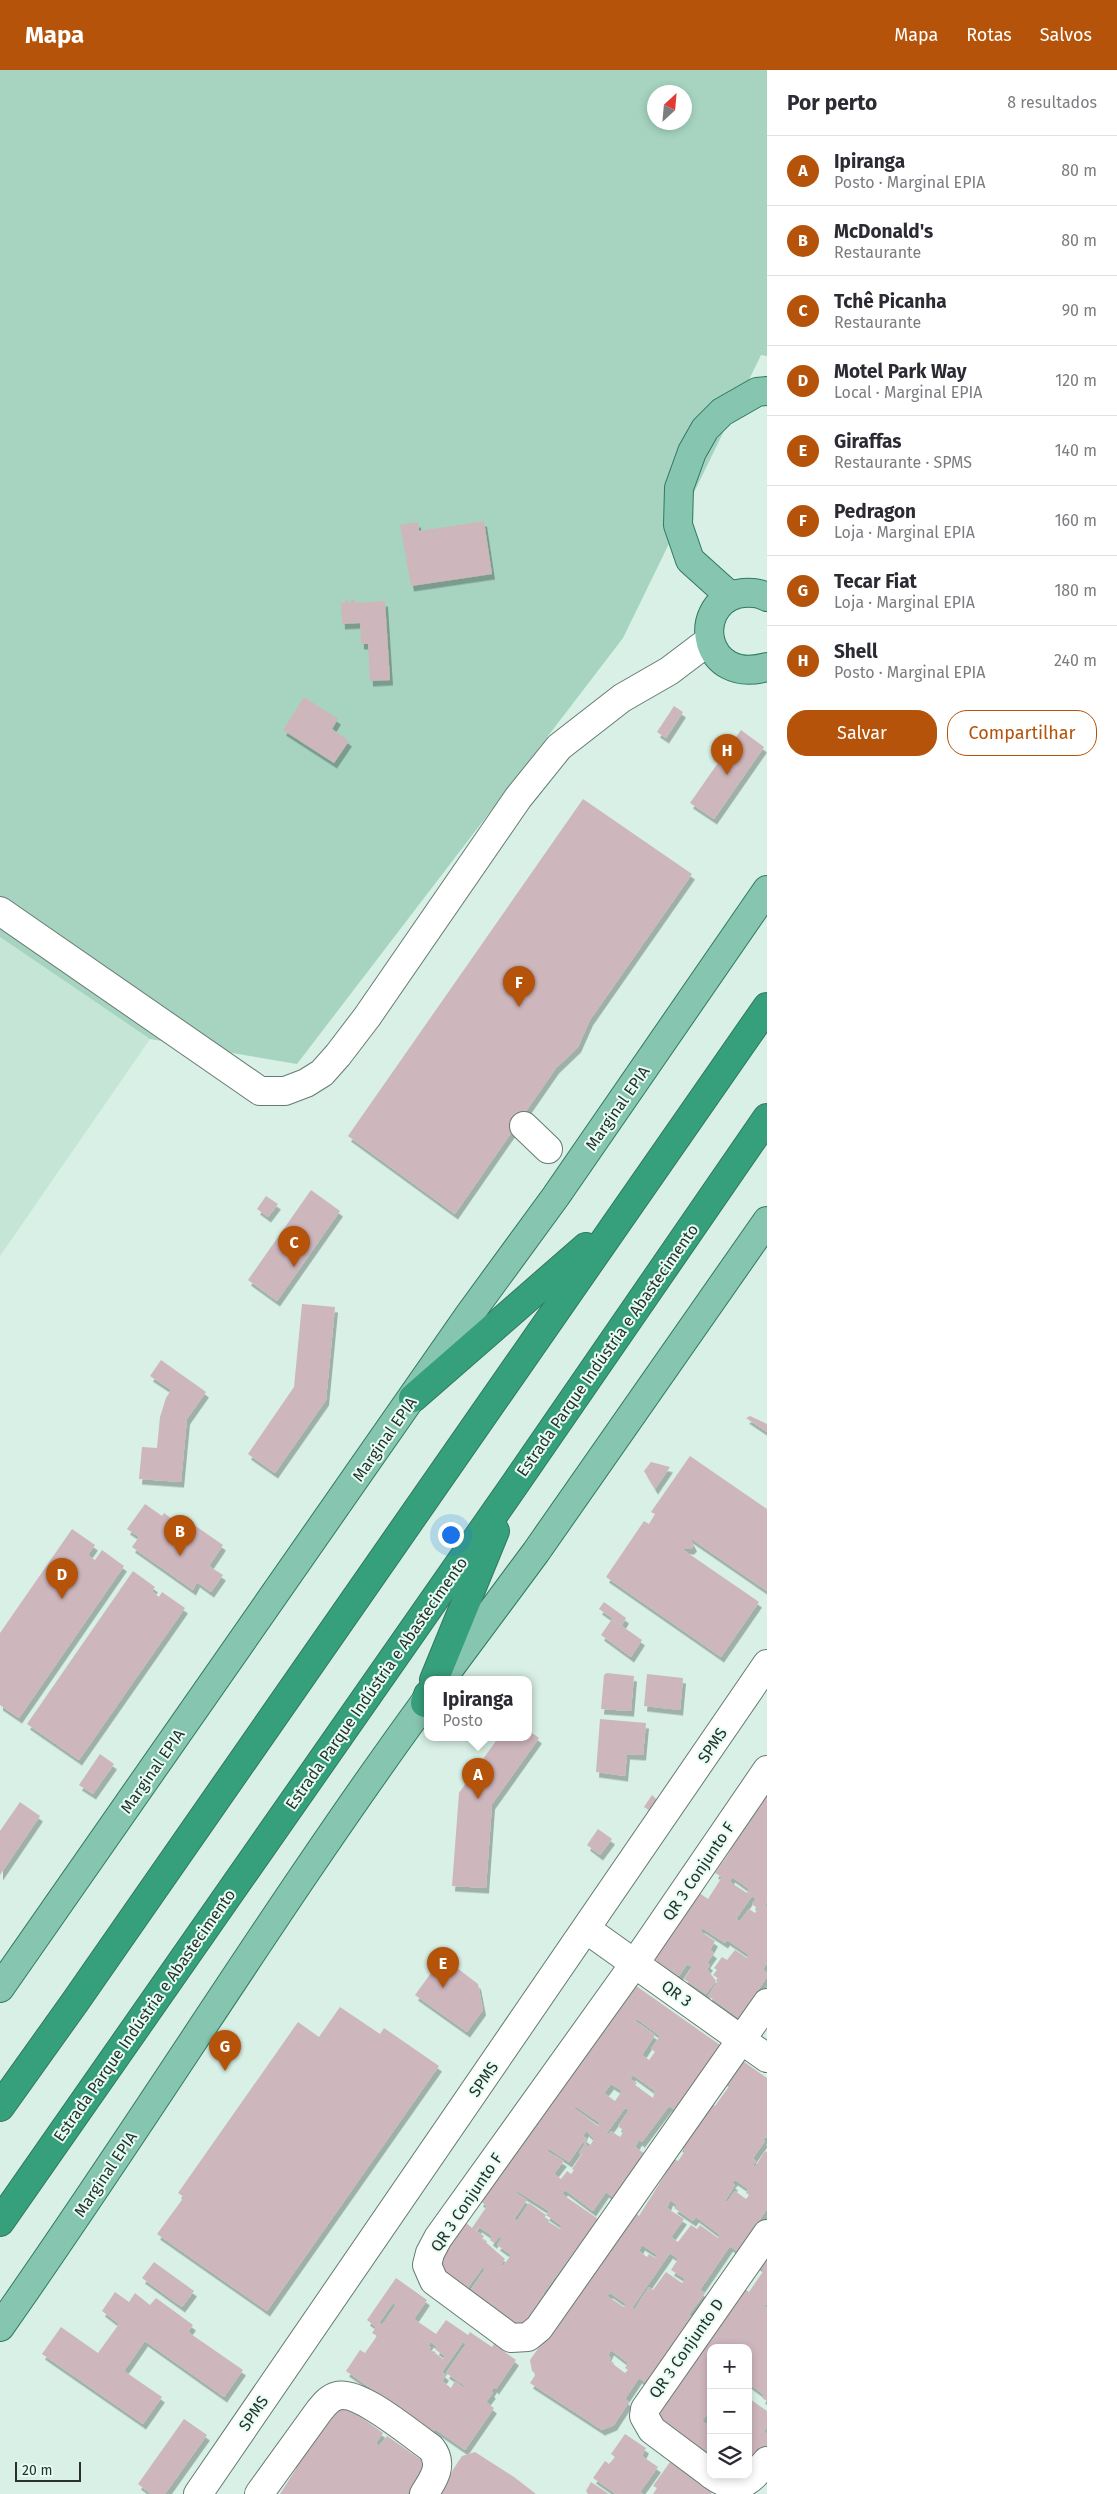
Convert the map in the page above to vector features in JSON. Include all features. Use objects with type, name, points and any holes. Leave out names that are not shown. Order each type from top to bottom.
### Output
[{"type":"highway","points":[[0,2107],[767,1007]]},
{"type":"highway","name":"Estrada Parque Indústria e Abastecimento","points":[[0,2222],[515,1484],[767,1118]]},
{"type":"highway","points":[[413,1398],[617,1220]]},
{"type":"highway","points":[[436,1676],[515,1484]]},
{"type":"main road","points":[[730,596],[690,560],[678,525],[679,488],[692,452],[705,428],[722,412],[757,392],[767,391]]},
{"type":"main road","points":[[767,597],[761,594],[745,592],[730,596],[717,607],[710,622],[714,649],[734,668],[751,672],[767,667]]},
{"type":"main road","name":"Marginal EPIA","points":[[0,1988],[413,1398],[469,1315],[556,1196],[767,890]]},
{"type":"main road","points":[[444,1676],[536,1552],[767,1221]]},
{"type":"main road","name":"Marginal EPIA","points":[[0,2327],[61,2240],[326,1842],[424,1701]]},
{"type":"street","points":[[0,911],[260,1091],[285,1091],[306,1083],[322,1073],[338,1055],[367,1017],[518,798],[558,747],[622,698],[669,671],[714,649]]},
{"type":"street","points":[[524,1126],[548,1149]]},
{"type":"street","name":"SPMS","points":[[198,2494],[767,1664]]},
{"type":"street","name":"QR 3 Conjunto F","points":[[767,1770],[635,1963],[430,2253],[427,2265],[434,2281],[511,2338],[521,2339],[528,2337],[538,2328],[767,2003]]},
{"type":"street","name":"QR 3","points":[[586,1929],[767,2058]]},
{"type":"street","name":"QR 3 Conjunto D","points":[[707,2471],[652,2430],[644,2416],[645,2409],[767,2234]]},
{"type":"street","points":[[260,2494],[329,2399],[347,2395],[361,2399],[431,2448],[436,2454],[437,2470],[424,2494]]},
{"type":"street","name":"QR 3 Conjunto D","points":[[718,2479],[729,2486],[740,2486],[752,2479],[767,2462]]},
{"type":"shaded area","points":[[0,70],[767,70],[767,356],[761,355],[623,638],[297,1064],[150,1039],[0,937]]},
{"type":"shaded area","points":[[0,937],[150,1039],[0,1256]]},
{"type":"building","points":[[484,521],[492,574],[411,586],[400,525],[418,522],[419,531]]},
{"type":"building","points":[[345,599],[348,600],[348,603],[351,603],[351,600],[355,600],[355,603],[385,601],[390,680],[370,681],[368,644],[361,644],[360,623],[342,624],[341,603],[345,603]]},
{"type":"building","points":[[304,697],[338,719],[332,729],[349,741],[334,763],[283,730]]},
{"type":"building","points":[[674,706],[683,712],[666,738],[657,732]]},
{"type":"building","points":[[741,730],[764,747],[714,819],[690,803]]},
{"type":"building","points":[[583,799],[692,874],[590,1020],[578,1047],[556,1068],[455,1214],[348,1136]]},
{"type":"building","points":[[311,1190],[340,1211],[277,1301],[248,1280]]},
{"type":"building","points":[[266,1196],[278,1204],[268,1217],[257,1209]]},
{"type":"building","points":[[302,1304],[335,1307],[326,1400],[275,1473],[248,1454],[294,1387]]},
{"type":"building","points":[[161,1360],[206,1392],[187,1419],[181,1482],[139,1479],[142,1447],[157,1448],[160,1417],[166,1398],[171,1390],[150,1376]]},
{"type":"building","points":[[750,1416],[767,1424],[767,1432],[746,1418]]},
{"type":"building","points":[[690,1456],[767,1509],[767,1591],[690,1538],[694,1546],[691,1549],[682,1549],[759,1602],[721,1657],[606,1577],[644,1521],[649,1524],[655,1514],[651,1512]]},
{"type":"building","points":[[651,1462],[670,1467],[655,1489],[644,1471]]},
{"type":"building","points":[[145,1504],[162,1516],[164,1513],[180,1525],[184,1518],[223,1545],[209,1566],[223,1575],[211,1592],[197,1582],[193,1590],[132,1547],[139,1537],[127,1529]]},
{"type":"building","points":[[72,1529],[95,1545],[88,1555],[95,1560],[102,1550],[124,1566],[19,1718],[0,1705],[0,1633]]},
{"type":"building","points":[[133,1571],[155,1587],[152,1591],[159,1597],[162,1592],[185,1608],[79,1760],[27,1724]]},
{"type":"building","points":[[604,1602],[626,1618],[622,1625],[599,1609]]},
{"type":"building","points":[[612,1619],[642,1640],[631,1657],[601,1635]]},
{"type":"building","points":[[607,1673],[634,1676],[631,1711],[601,1709],[604,1675]]},
{"type":"building","points":[[647,1674],[683,1678],[680,1710],[644,1706]]},
{"type":"building","points":[[600,1719],[646,1723],[643,1755],[627,1754],[625,1776],[596,1772]]},
{"type":"building","points":[[532,1733],[539,1738],[492,1804],[486,1888],[452,1886],[459,1793],[496,1741],[532,1741]]},
{"type":"building","points":[[100,1754],[114,1764],[93,1794],[79,1785]]},
{"type":"building","points":[[767,1790],[767,1903],[764,1905],[767,1907],[767,1963],[763,1969],[767,1973],[767,1977],[739,2018],[708,1996],[719,1979],[713,1975],[717,1970],[714,1968],[722,1957],[727,1960],[735,1950],[747,1958],[749,1955],[727,1940],[725,1943],[702,1928],[700,1931],[715,1941],[710,1950],[714,1953],[707,1963],[710,1965],[707,1969],[716,1981],[706,1994],[684,1979],[692,1967],[687,1964],[679,1976],[653,1958],[695,1890],[708,1899],[722,1877],[715,1873],[731,1850],[726,1847]],"holes":[[[732,1877],[749,1889],[747,1893],[730,1882]],[[752,1896],[756,1899],[752,1904],[758,1909],[755,1913],[749,1909],[740,1921],[736,1919]]]},
{"type":"building","points":[[652,1795],[657,1800],[649,1810],[644,1807]]},
{"type":"building","points":[[20,1802],[40,1816],[0,1875],[0,1831]]},
{"type":"building","points":[[598,1829],[612,1839],[600,1855],[587,1845]]},
{"type":"building","points":[[457,1968],[478,1984],[483,2010],[467,2032],[415,1995],[431,1973]]},
{"type":"building","points":[[632,1983],[720,2045],[675,2110],[669,2106],[642,2142],[639,2140],[635,2147],[645,2154],[614,2198],[606,2192],[593,2211],[565,2190],[562,2194],[598,2219],[543,2294],[547,2296],[523,2328],[514,2327],[470,2291],[485,2269],[483,2267],[467,2289],[434,2266],[465,2222],[472,2228],[487,2206],[480,2201]],"holes":[[[637,2019],[660,2036],[651,2049],[655,2052],[649,2060],[642,2055],[655,2035],[635,2021]],[[633,2075],[655,2091],[653,2098],[635,2085],[637,2083],[630,2079]],[[611,2084],[622,2091],[615,2101],[604,2093]],[[575,2106],[600,2123],[598,2126],[574,2108]],[[625,2108],[629,2110],[618,2126],[624,2131],[620,2137],[611,2131],[608,2135],[606,2134]],[[586,2131],[594,2139],[589,2147],[585,2144],[588,2140],[583,2136]],[[583,2142],[585,2144],[579,2153],[582,2154],[572,2169],[574,2170],[571,2174],[567,2171],[561,2179],[554,2174],[564,2161],[547,2151],[549,2149],[569,2162]],[[517,2191],[549,2211],[546,2215],[529,2203],[517,2221],[514,2219],[527,2200],[516,2193]],[[546,2215],[562,2226],[560,2229],[544,2219]],[[479,2227],[492,2236],[490,2240],[494,2243],[499,2237],[502,2238],[497,2245],[511,2255],[503,2266],[501,2265],[505,2259],[482,2239],[484,2236],[476,2231]]]},
{"type":"building","points":[[340,2007],[380,2034],[384,2028],[439,2066],[267,2311],[157,2234],[184,2197],[178,2193],[298,2022],[319,2037]]},
{"type":"building","points":[[740,2059],[767,2078],[767,2137],[763,2139],[765,2141],[753,2158],[756,2161],[753,2165],[755,2167],[765,2151],[767,2152],[767,2209],[738,2252],[730,2246],[700,2290],[705,2293],[689,2315],[692,2317],[677,2340],[646,2383],[639,2378],[625,2399],[629,2402],[614,2425],[602,2430],[530,2383],[536,2374],[532,2371],[530,2360],[634,2212],[639,2216],[668,2170],[665,2168],[672,2158],[678,2161],[685,2151],[679,2146],[710,2103],[715,2106],[730,2085],[724,2080]],"holes":[[[735,2180],[748,2189],[746,2193],[749,2195],[746,2199],[735,2191],[727,2202],[725,2201],[735,2185],[732,2183]],[[670,2200],[677,2205],[674,2208],[693,2221],[696,2217],[720,2235],[718,2238],[700,2225],[697,2229],[691,2225],[678,2242],[671,2237],[684,2219],[667,2208]],[[642,2245],[657,2255],[655,2258],[649,2254],[647,2257],[639,2251]],[[670,2253],[678,2259],[671,2270],[685,2279],[682,2283],[666,2272],[653,2290],[649,2287],[634,2310],[632,2308]],[[610,2293],[626,2304],[624,2307],[607,2296]],[[611,2350],[628,2363],[625,2368],[628,2370],[625,2373],[609,2361],[611,2358],[608,2356]]]},
{"type":"building","points":[[767,2249],[767,2304],[764,2305],[767,2308],[767,2401],[762,2398],[764,2395],[752,2386],[752,2344],[707,2344],[707,2414],[702,2421],[707,2424],[707,2456],[651,2417],[742,2287],[749,2292],[764,2270],[756,2264]]},
{"type":"building","points":[[154,2262],[194,2291],[182,2307],[142,2278]]},
{"type":"building","points":[[396,2278],[427,2300],[414,2319],[436,2334],[446,2320],[468,2335],[470,2332],[492,2347],[494,2344],[516,2360],[496,2389],[494,2387],[491,2392],[493,2393],[486,2402],[494,2408],[465,2450],[435,2429],[433,2432],[346,2371],[360,2350],[365,2353],[377,2336],[372,2333],[376,2327],[367,2320]],"holes":[[[393,2303],[396,2305],[382,2325],[379,2323]],[[431,2342],[437,2347],[436,2350],[445,2356],[443,2359],[436,2352],[429,2350],[431,2348],[428,2346]],[[463,2342],[466,2344],[446,2373],[465,2386],[464,2388],[455,2381],[451,2388],[442,2381],[446,2375],[442,2372]]]},
{"type":"building","points":[[115,2292],[129,2302],[135,2293],[150,2305],[156,2298],[193,2325],[188,2332],[243,2370],[224,2397],[145,2341],[124,2371],[162,2397],[143,2424],[42,2354],[61,2327],[98,2353],[119,2324],[102,2311]]},
{"type":"building","points":[[752,2400],[767,2411],[767,2427],[764,2432],[767,2434],[767,2444],[757,2459],[752,2456]]},
{"type":"building","points":[[340,2402],[383,2433],[376,2443],[379,2446],[387,2436],[427,2464],[407,2494],[280,2494],[296,2469],[293,2467]]},
{"type":"building","points":[[184,2419],[207,2435],[165,2494],[151,2494],[138,2484]]},
{"type":"building","points":[[625,2434],[646,2448],[642,2456],[658,2467],[640,2492],[643,2494],[616,2494],[593,2478],[605,2461],[609,2464],[615,2457],[611,2454]]},
{"type":"building","points":[[475,2452],[514,2477],[536,2494],[437,2494],[462,2456]]},
{"type":"building","points":[[670,2462],[712,2492],[711,2494],[653,2494],[657,2488],[653,2486]]},
{"type":"building","points":[[591,2482],[609,2494],[588,2494],[586,2491]]},
{"type":"place","name":"Shell","points":[[727,775]]},
{"type":"place","name":"Pedragon","points":[[519,1007]]},
{"type":"place","name":"Tchê Picanha","points":[[294,1267]]},
{"type":"place","name":"McDonald's","points":[[180,1556]]},
{"type":"place","name":"Motel Park Way","points":[[62,1599]]},
{"type":"place","name":"Ipiranga","points":[[478,1799]]},
{"type":"place","name":"Giraffas","points":[[443,1988]]},
{"type":"place","name":"Tecar Fiat","points":[[225,2071]]}]
